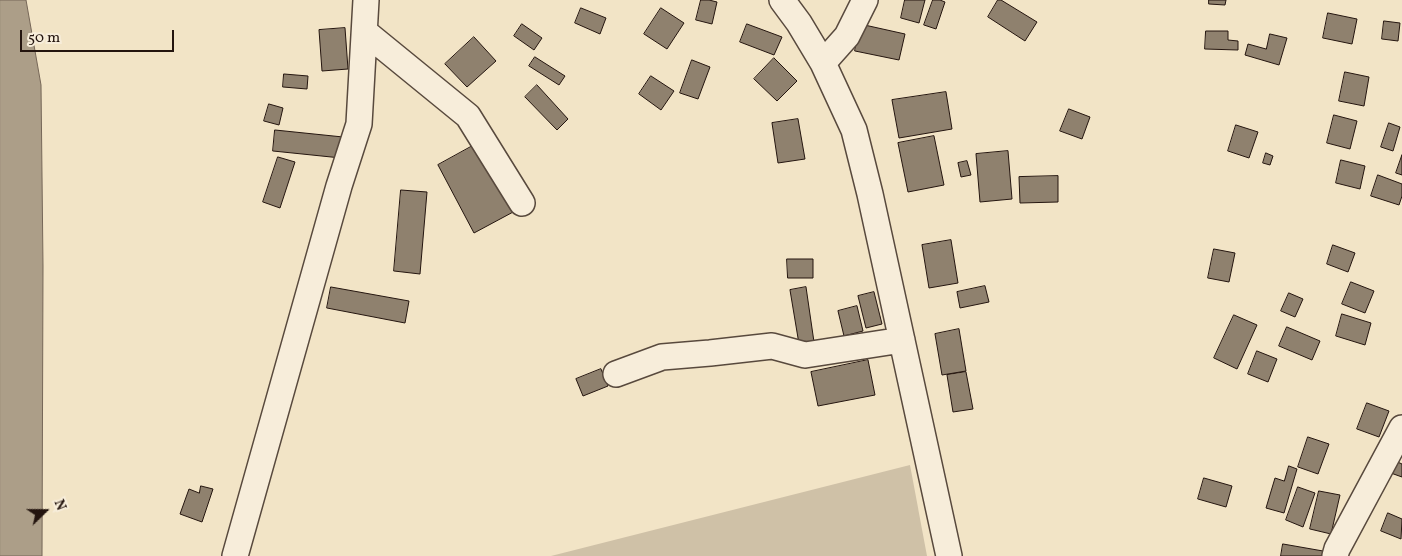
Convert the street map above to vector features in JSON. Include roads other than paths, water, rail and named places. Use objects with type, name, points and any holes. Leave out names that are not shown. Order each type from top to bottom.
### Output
[{"type":"street","points":[[235,556],[339,186],[360,124],[366,0]]},
{"type":"street","points":[[782,0],[823,63],[854,130],[870,194],[949,556]]},
{"type":"street","points":[[823,63],[848,36],[865,0]]},
{"type":"street","points":[[365,32],[468,116],[522,203]]},
{"type":"street","points":[[616,374],[662,357],[772,346],[805,355],[902,340]]},
{"type":"street","points":[[1335,556],[1402,428]]}]
